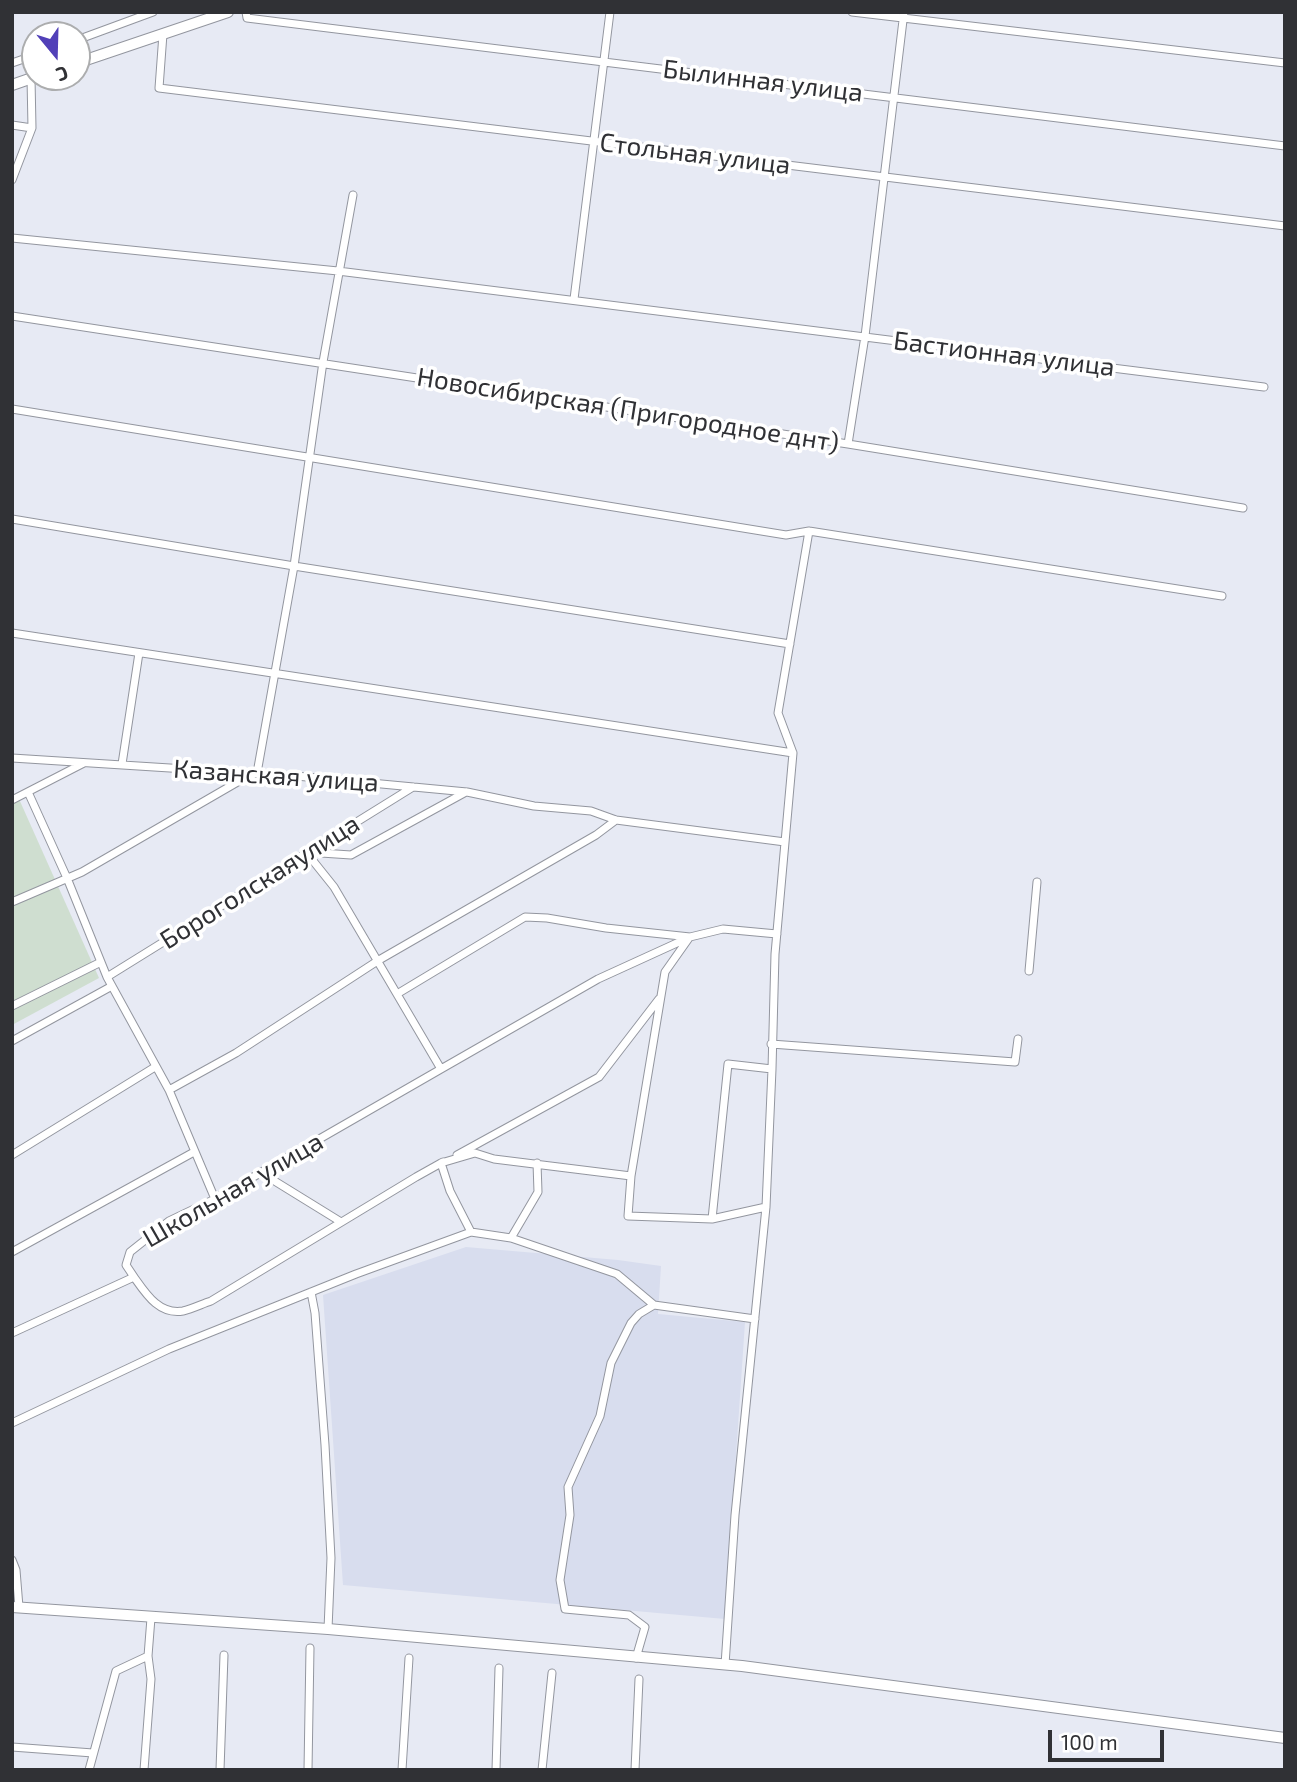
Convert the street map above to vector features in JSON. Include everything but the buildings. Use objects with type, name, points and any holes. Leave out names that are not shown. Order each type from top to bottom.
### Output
[{"type":"main road","points":[[91,58],[228,12]]},
{"type":"main road","points":[[15,1607],[328,1629],[725,1665],[1285,1738]]},
{"type":"street","points":[[91,35],[153,12]]},
{"type":"street","name":"Былинная улица","points":[[246,12],[247,18],[1285,146]]},
{"type":"street","points":[[574,299],[610,12]]},
{"type":"street","points":[[852,12],[904,15],[1285,63]]},
{"type":"street","points":[[848,444],[865,336],[904,15]]},
{"type":"street","name":"Стольная улица","points":[[163,34],[159,88],[1285,226]]},
{"type":"street","points":[[12,180],[32,128],[33,91]]},
{"type":"street","points":[[12,125],[32,128]]},
{"type":"street","points":[[12,902],[82,872],[257,773],[294,566],[338,271],[353,195]]},
{"type":"street","name":"Бастионная улица","points":[[12,238],[338,271],[574,299],[743,323],[1264,387]]},
{"type":"street","name":"Новосибирская (Пригородное днт)","points":[[12,316],[324,362],[1243,508]]},
{"type":"street","points":[[12,409],[786,535],[809,531],[1222,596]]},
{"type":"street","points":[[12,519],[790,644]]},
{"type":"street","points":[[725,1665],[734,1515],[766,1207],[777,934],[793,753],[778,713],[809,531]]},
{"type":"street","points":[[12,633],[793,753]]},
{"type":"street","points":[[122,764],[139,653]]},
{"type":"street","name":"Казанская улица","points":[[12,758],[257,773],[467,792],[534,806],[592,811],[616,820],[785,842]]},
{"type":"street","points":[[12,800],[85,763]]},
{"type":"street","name":"Бороголскаяулица","points":[[107,977],[413,787]]},
{"type":"street","points":[[28,792],[107,977],[169,1090],[215,1199]]},
{"type":"street","name":"Казанская улица","points":[[306,852],[351,855],[467,792]]},
{"type":"street","points":[[169,1090],[236,1053],[379,960],[596,835],[616,820]]},
{"type":"street","points":[[306,852],[334,887],[441,1069]]},
{"type":"street","points":[[1030,971],[1037,882]]},
{"type":"street","points":[[397,993],[525,918],[547,918],[606,928],[690,937],[723,929],[777,934]]},
{"type":"street","points":[[690,937],[665,972],[631,1176],[628,1216],[712,1219],[766,1207]]},
{"type":"street","name":"Школьная улица","points":[[12,1333],[134,1277],[126,1265],[130,1252],[169,1221],[215,1199],[598,979],[690,937]]},
{"type":"street","points":[[12,1006],[101,962]]},
{"type":"street","points":[[12,1041],[112,986]]},
{"type":"street","points":[[134,1277],[152,1303],[182,1311],[211,1301],[441,1163],[599,1077],[660,998]]},
{"type":"street","points":[[771,1044],[1015,1062],[1018,1039]]},
{"type":"street","points":[[712,1219],[728,1064],[772,1069]]},
{"type":"street","points":[[12,1155],[155,1067]]},
{"type":"street","points":[[12,1252],[194,1152]]},
{"type":"street","points":[[441,1163],[475,1153],[494,1160],[631,1176]]},
{"type":"street","points":[[441,1163],[450,1191],[471,1232]]},
{"type":"street","points":[[511,1238],[538,1192],[537,1163]]},
{"type":"street","points":[[260,1172],[341,1222]]},
{"type":"street","points":[[12,1423],[169,1349],[471,1232],[511,1238],[617,1274],[654,1305],[755,1319]]},
{"type":"street","points":[[311,1293],[326,1457],[331,1558],[328,1629]]},
{"type":"street","points":[[636,1658],[645,1627],[629,1615],[565,1609],[560,1580],[570,1515],[568,1487],[600,1416],[611,1363],[631,1322],[654,1305]]},
{"type":"street","points":[[12,1560],[16,1570],[15,1607]]},
{"type":"street","points":[[144,1770],[151,1679],[148,1656],[151,1618]]},
{"type":"street","points":[[308,1770],[310,1648]]},
{"type":"street","points":[[220,1770],[224,1655]]},
{"type":"street","points":[[89,1770],[116,1671],[148,1656]]},
{"type":"street","points":[[402,1770],[409,1658]]},
{"type":"street","points":[[496,1770],[499,1668]]},
{"type":"street","points":[[542,1770],[552,1673]]},
{"type":"street","points":[[635,1770],[639,1679]]},
{"type":"street","points":[[12,1747],[93,1754]]},
{"type":"shaded area","points":[[466,1247],[661,1266],[658,1314],[745,1322],[725,1619],[343,1585],[323,1295]]},
{"type":"green space","points":[[19,799],[99,978],[12,1025],[12,802]]}]
